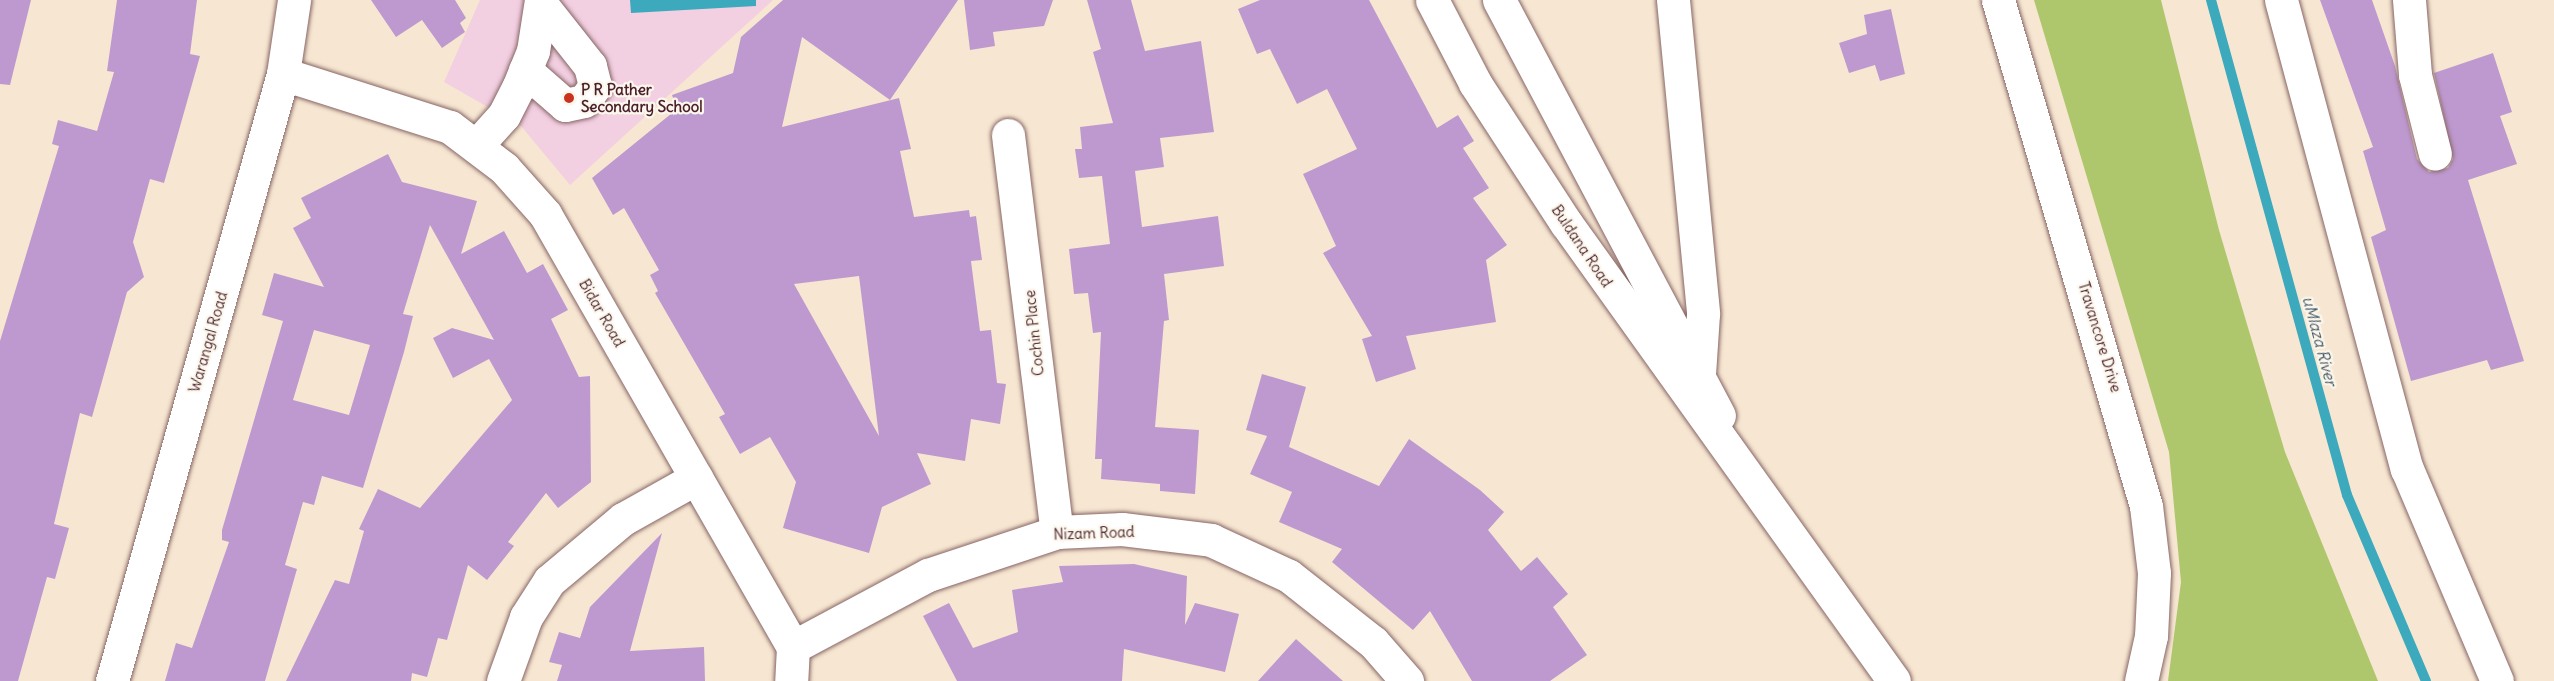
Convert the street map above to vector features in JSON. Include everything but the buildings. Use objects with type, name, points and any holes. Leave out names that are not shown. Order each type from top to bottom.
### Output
[{"type":"street","name":"Warangal Road","points":[[112,681],[283,74],[294,0]]},
{"type":"street","name":"Buldana Road","points":[[1432,0],[1475,82],[1566,223],[1677,385],[1751,478],[1894,681]]},
{"type":"street","name":"Buldana Road","points":[[1499,0],[1699,375],[1751,478]]},
{"type":"street","points":[[1673,0],[1703,314],[1699,375]]},
{"type":"street","name":"Travancore Drive","points":[[1998,0],[2146,506],[2154,573],[2151,636],[2140,681]]},
{"type":"street","points":[[2281,0],[2407,469],[2497,681]]},
{"type":"street","points":[[2409,0],[2415,75],[2435,154]]},
{"type":"street","points":[[525,70],[565,105],[584,101],[595,86],[590,66],[541,2]]},
{"type":"street","points":[[477,145],[504,115],[525,70],[541,2]]},
{"type":"street","name":"Bidar Road","points":[[283,74],[450,127],[477,145],[545,214],[793,647]]},
{"type":"street","name":"Cochin Place","points":[[1008,135],[1057,532]]},
{"type":"street","points":[[503,681],[526,617],[549,581],[623,519],[696,478]]},
{"type":"street","name":"Nizam Road","points":[[793,647],[928,575],[1057,532],[1122,529],[1211,540],[1289,576],[1373,642],[1407,681]]},
{"type":"street","points":[[791,681],[793,647]]},
{"type":"shaded area","name":"P R Pather Secondary School","points":[[480,0],[773,0],[570,185],[521,126],[444,82]]},
{"type":"green space","points":[[2034,0],[2161,0],[2219,230],[2285,452],[2378,681],[2168,681],[2181,582],[2169,452]]},
{"type":"water","points":[[630,0],[756,0],[756,6],[631,13]]},
{"type":"waterway","name":"uMlaza River","points":[[2211,0],[2347,495],[2426,681]]},
{"type":"place","name":"P R Pather Secondary School","points":[[569,98]]}]
